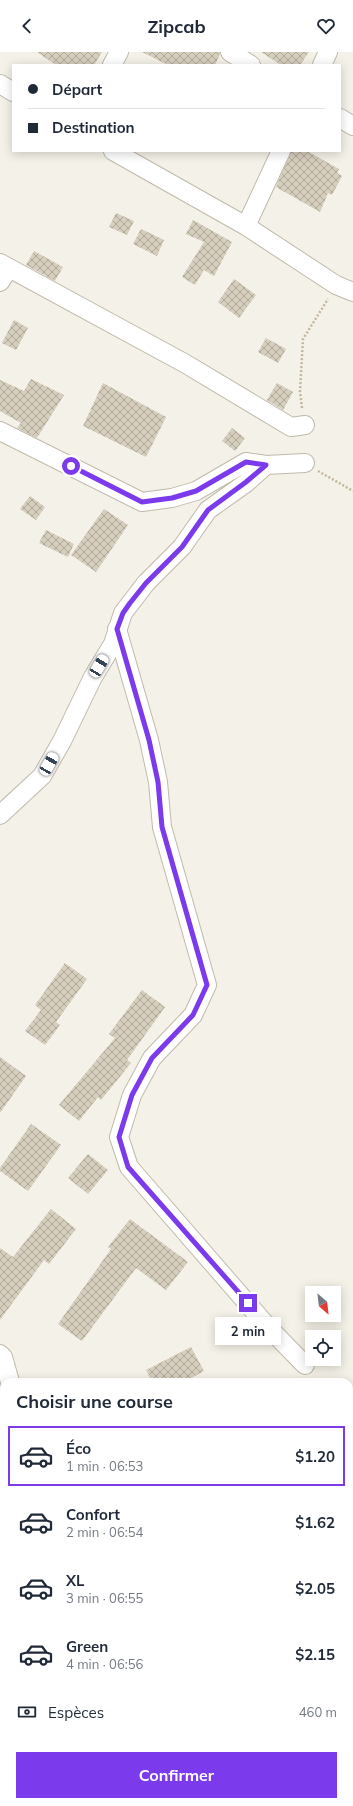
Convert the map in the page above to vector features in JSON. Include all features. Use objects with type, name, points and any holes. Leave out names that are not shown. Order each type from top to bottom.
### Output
[{"type":"street","points":[[113,64],[119,52]]},
{"type":"street","points":[[230,52],[249,64]]},
{"type":"street","points":[[322,64],[328,52]]},
{"type":"street","points":[[0,84],[12,91]]},
{"type":"street","points":[[341,119],[353,126]]},
{"type":"street","points":[[115,152],[246,226],[336,285],[353,292]]},
{"type":"street","points":[[246,226],[281,152]]},
{"type":"street","points":[[3,271],[186,364],[291,427],[305,425]]},
{"type":"street","points":[[0,431],[142,502],[172,498],[196,491],[246,462],[266,465],[305,463]]},
{"type":"street","points":[[0,815],[42,776],[62,741],[93,677],[112,644],[123,613],[141,589],[182,547],[208,510],[266,465]]},
{"type":"street","points":[[117,629],[149,740],[158,782],[162,827],[207,985],[193,1015],[152,1058],[132,1095],[119,1137],[128,1167],[267,1326],[305,1365]]},
{"type":"street","points":[[0,1354],[3,1357],[9,1378]]},
{"type":"path","points":[[305,425],[300,391],[302,339],[336,285]]},
{"type":"path","points":[[305,463],[353,491]]},
{"type":"building","points":[[37,52],[102,52],[95,64],[55,64]]},
{"type":"building","points":[[142,52],[220,52],[215,64],[166,64]]},
{"type":"building","points":[[261,52],[309,52],[301,64],[279,64]]},
{"type":"building","points":[[291,152],[309,152],[339,169],[337,173],[342,176],[332,195],[328,193],[320,212],[276,187]]},
{"type":"building","points":[[116,213],[134,221],[127,235],[109,227]]},
{"type":"building","points":[[193,220],[232,242],[214,276],[204,270],[195,285],[182,277],[204,242],[186,234]]},
{"type":"building","points":[[141,229],[164,240],[157,256],[133,244]]},
{"type":"building","points":[[34,251],[63,267],[55,281],[26,265]]},
{"type":"building","points":[[234,279],[256,295],[239,318],[218,302]]},
{"type":"building","points":[[14,320],[28,328],[16,350],[2,343]]},
{"type":"building","points":[[266,338],[286,349],[278,363],[258,352]]},
{"type":"building","points":[[31,379],[64,395],[37,438],[17,428],[21,423],[0,411],[0,380],[24,391]]},
{"type":"building","points":[[103,383],[166,417],[146,457],[83,426]]},
{"type":"building","points":[[277,383],[293,392],[283,410],[267,400]]},
{"type":"building","points":[[232,428],[245,438],[235,451],[222,441]]},
{"type":"building","points":[[30,496],[45,507],[36,520],[20,509]]},
{"type":"building","points":[[104,509],[128,525],[96,572],[71,555]]},
{"type":"building","points":[[46,530],[74,544],[68,557],[39,543]]},
{"type":"building","points":[[65,963],[87,979],[56,1022],[60,1025],[45,1045],[25,1031],[41,1010],[35,1005]]},
{"type":"building","points":[[142,990],[165,1007],[127,1060],[131,1063],[101,1100],[98,1097],[79,1121],[59,1105],[115,1038],[109,1034]]},
{"type":"building","points":[[0,1057],[26,1076],[0,1113]]},
{"type":"building","points":[[31,1124],[61,1145],[28,1191],[0,1171],[0,1168]]},
{"type":"building","points":[[88,1154],[108,1170],[88,1194],[68,1178]]},
{"type":"building","points":[[51,1209],[76,1229],[49,1264],[44,1260],[0,1320],[0,1248],[13,1257]]},
{"type":"building","points":[[130,1219],[188,1262],[166,1290],[136,1268],[82,1341],[58,1324],[111,1249],[108,1247]]},
{"type":"building","points":[[191,1347],[204,1371],[191,1378],[150,1378],[146,1370]]},
{"type":"route","points":[[71,466],[142,502],[172,498],[196,491],[246,462],[266,465],[208,510],[182,547],[146,583],[130,603],[123,613],[117,629],[149,740],[158,782],[162,827],[207,985],[193,1015],[152,1058],[132,1095],[119,1137],[128,1167],[248,1303]]}]
